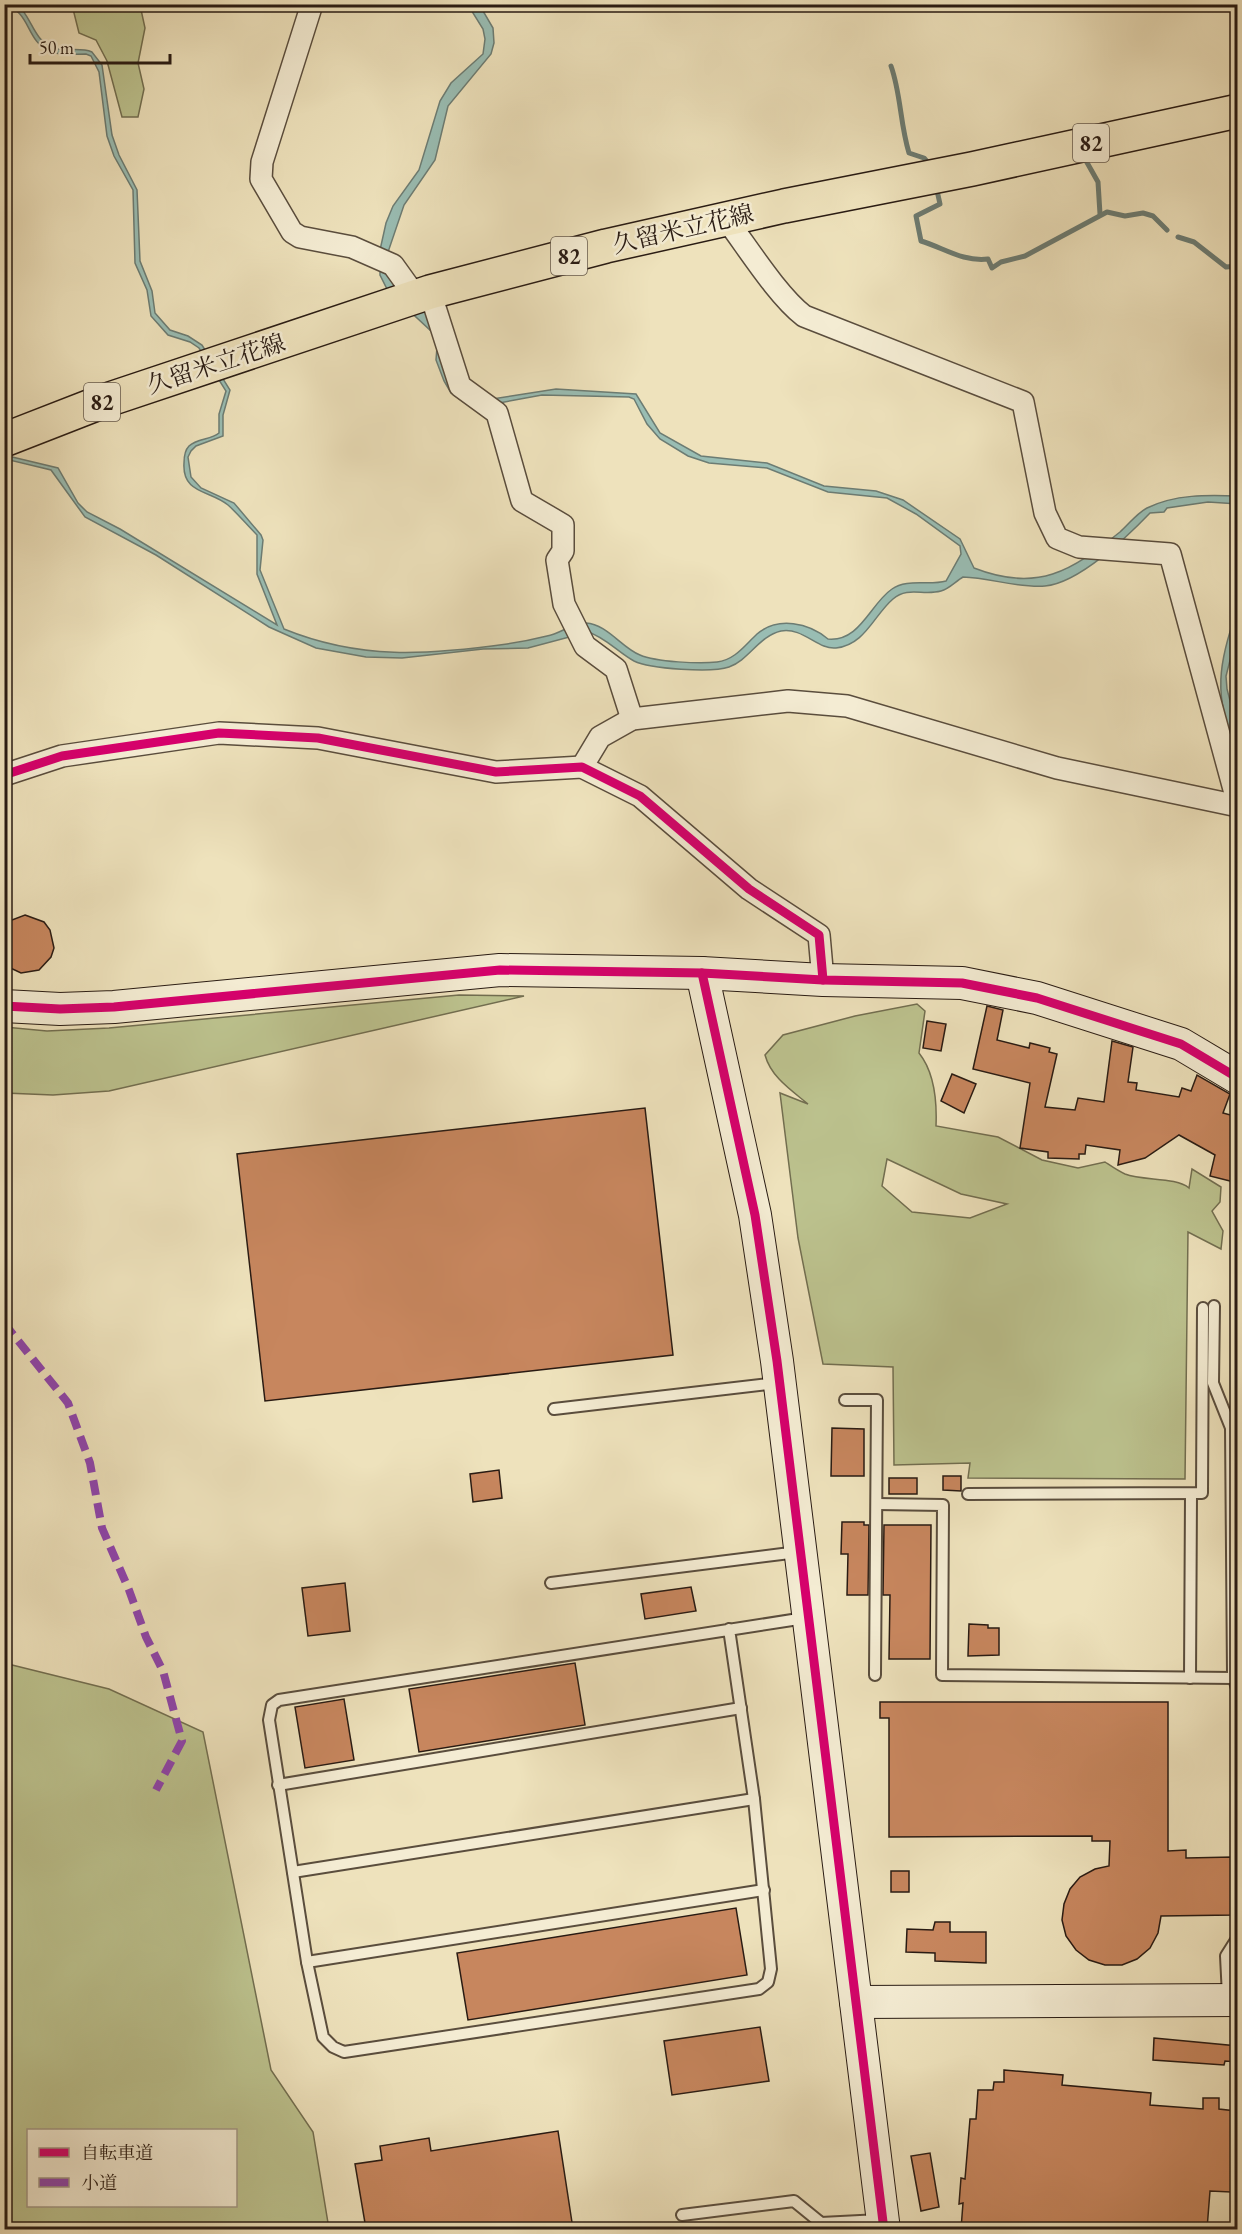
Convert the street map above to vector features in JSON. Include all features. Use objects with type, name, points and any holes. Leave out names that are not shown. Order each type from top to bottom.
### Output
[{"type":"main road","name":"久留米立花線","points":[[4,440],[104,401],[424,294],[606,246],[726,219],[1238,111]]},
{"type":"street","points":[[312,4],[262,162],[261,179],[292,232],[300,237],[352,247],[393,265],[424,294],[460,386],[495,412],[522,501],[563,525],[563,551],[557,560],[564,604],[585,646],[616,669],[632,719]]},
{"type":"street","points":[[582,767],[600,737],[632,719],[788,701],[847,706],[1058,768],[1238,805],[1170,554],[1087,547],[1057,538],[1045,513],[1023,402],[804,316],[787,303],[775,283],[726,219]]},
{"type":"street","points":[[4,776],[62,756],[219,733],[318,738],[496,772],[582,767],[640,795],[749,889],[819,935],[823,980]]},
{"type":"street","points":[[4,1005],[60,1010],[114,1007],[500,970],[702,973],[823,980],[962,983],[1037,998],[1181,1044],[1238,1078]]},
{"type":"street","points":[[702,973],[754,1215],[780,1383],[884,2225]]},
{"type":"street","points":[[856,2002],[1233,2000]]},
{"type":"lane","points":[[968,1494],[1191,1495],[1202,1493],[1208,1307],[1213,1383],[1231,1428],[1234,1678],[1238,1713]]},
{"type":"lane","points":[[554,1409],[780,1383]]},
{"type":"lane","points":[[845,1400],[878,1400],[875,1675]]},
{"type":"lane","points":[[1190,1678],[1191,1495]]},
{"type":"lane","points":[[877,1504],[943,1505],[942,1676],[1234,1678]]},
{"type":"lane","points":[[551,1583],[801,1552]]},
{"type":"lane","points":[[729,1629],[754,1799],[771,1969],[768,1982],[759,1989],[344,2052],[333,2048],[323,2037],[307,1962],[269,1719],[272,1705],[279,1700],[729,1629],[808,1618]]},
{"type":"lane","points":[[278,1785],[741,1708]]},
{"type":"lane","points":[[292,1872],[754,1799]]},
{"type":"lane","points":[[307,1962],[764,1890]]},
{"type":"lane","points":[[1233,2000],[1226,1956],[1238,1937]]},
{"type":"lane","points":[[682,2215],[794,2201],[821,2223],[884,2225]]},
{"type":"green space","points":[[72,5],[140,5],[145,28],[138,63],[144,89],[138,117],[122,117],[107,61],[96,40],[79,33]]},
{"type":"green space","points":[[459,995],[524,996],[109,1091],[53,1095],[5,1093],[5,1027],[47,1031],[109,1028]]},
{"type":"green space","points":[[917,1004],[925,1011],[919,1053],[932,1079],[936,1126],[998,1137],[1042,1160],[1078,1168],[1105,1162],[1125,1174],[1176,1182],[1189,1188],[1192,1169],[1221,1187],[1220,1202],[1212,1211],[1223,1231],[1221,1249],[1188,1232],[1185,1479],[968,1478],[970,1463],[894,1465],[893,1367],[823,1364],[798,1238],[780,1093],[808,1104],[777,1076],[765,1055],[783,1035],[855,1016]],"holes":[[[887,1159],[961,1194],[1007,1204],[970,1218],[912,1212],[882,1186]]]},
{"type":"green space","points":[[4,1663],[109,1689],[203,1732],[271,2070],[313,2132],[329,2229],[5,2229]]},
{"type":"water","points":[[17,4],[37,35],[47,45],[59,49],[92,52],[102,65],[112,135],[119,155],[137,190],[140,261],[152,291],[155,313],[170,330],[188,336],[202,345],[230,390],[223,415],[223,436],[196,446],[191,451],[188,457],[191,477],[201,488],[234,503],[261,535],[263,540],[260,570],[284,629],[340,646],[394,652],[421,652],[478,648],[517,642],[552,635],[586,623],[601,627],[640,655],[678,662],[717,662],[734,655],[765,628],[774,625],[784,623],[803,626],[828,639],[848,635],[864,621],[892,589],[904,584],[946,581],[961,554],[960,546],[916,514],[887,498],[828,492],[767,468],[709,463],[688,456],[660,439],[647,424],[634,399],[629,397],[542,395],[472,408],[451,393],[436,360],[437,347],[432,332],[388,291],[380,275],[380,250],[386,223],[393,206],[419,170],[440,101],[451,83],[483,54],[485,39],[483,29],[468,5],[479,4],[493,28],[494,43],[491,54],[448,106],[435,160],[404,205],[387,255],[426,308],[473,402],[556,389],[636,394],[660,433],[701,456],[767,463],[824,486],[876,491],[903,500],[960,539],[974,568],[1017,578],[1035,578],[1053,574],[1086,558],[1120,532],[1143,510],[1158,503],[1192,496],[1215,495],[1237,496],[1238,504],[1208,502],[1150,513],[1102,557],[1073,577],[1058,583],[1035,586],[963,577],[941,591],[910,592],[899,595],[886,606],[862,635],[846,646],[829,648],[796,632],[781,631],[766,638],[736,664],[721,669],[681,669],[642,664],[628,658],[588,632],[528,648],[483,649],[402,658],[366,657],[316,648],[269,627],[156,555],[85,517],[51,470],[5,459],[4,455],[58,468],[78,503],[87,512],[120,529],[277,625],[257,574],[257,535],[228,505],[192,486],[185,473],[185,456],[189,446],[219,433],[219,414],[226,391],[199,348],[190,342],[168,335],[151,316],[147,290],[135,263],[133,190],[114,156],[107,136],[99,72],[91,56],[57,54],[42,46],[19,13],[5,6]]},
{"type":"water","points":[[1237,611],[1237,633],[1226,676],[1237,728],[1237,747],[1224,712],[1221,679],[1226,646]]},
{"type":"building","points":[[25,915],[44,922],[50,930],[54,948],[51,957],[39,970],[21,973],[4,965],[4,923]]},
{"type":"building","points":[[987,1006],[1003,1010],[997,1040],[1029,1048],[1030,1043],[1050,1048],[1049,1052],[1057,1054],[1045,1107],[1075,1110],[1078,1098],[1104,1102],[1112,1041],[1133,1047],[1128,1082],[1137,1083],[1136,1090],[1179,1097],[1182,1088],[1191,1091],[1197,1075],[1230,1094],[1223,1113],[1238,1117],[1238,1183],[1210,1176],[1215,1155],[1179,1135],[1145,1158],[1118,1165],[1120,1150],[1086,1145],[1085,1154],[1079,1154],[1079,1159],[1048,1158],[1048,1152],[1020,1148],[1030,1083],[973,1069]]},
{"type":"building","points":[[927,1021],[946,1024],[941,1051],[923,1048]]},
{"type":"building","points":[[952,1074],[976,1084],[964,1113],[941,1101]]},
{"type":"building","points":[[645,1108],[673,1355],[265,1401],[237,1154]]},
{"type":"building","points":[[832,1428],[864,1429],[864,1476],[831,1476]]},
{"type":"building","points":[[499,1470],[502,1498],[473,1502],[470,1474]]},
{"type":"building","points":[[943,1476],[961,1476],[961,1491],[943,1490]]},
{"type":"building","points":[[889,1478],[917,1478],[917,1494],[889,1494]]},
{"type":"building","points":[[842,1522],[864,1522],[864,1525],[869,1525],[868,1595],[847,1595],[848,1554],[841,1554]]},
{"type":"building","points":[[884,1525],[931,1525],[930,1659],[889,1659],[890,1595],[883,1595]]},
{"type":"building","points":[[345,1583],[350,1631],[308,1636],[302,1588]]},
{"type":"building","points":[[691,1587],[696,1611],[645,1619],[641,1594]]},
{"type":"building","points":[[969,1624],[999,1628],[999,1655],[968,1656]]},
{"type":"building","points":[[575,1663],[585,1725],[419,1752],[409,1689]]},
{"type":"building","points":[[344,1699],[354,1760],[305,1768],[295,1707]]},
{"type":"building","points":[[880,1702],[1168,1702],[1168,1851],[1186,1850],[1186,1858],[1233,1857],[1234,1915],[1161,1916],[1158,1933],[1150,1948],[1137,1959],[1122,1965],[1105,1965],[1089,1960],[1076,1950],[1066,1936],[1062,1920],[1064,1904],[1070,1889],[1080,1877],[1095,1869],[1109,1866],[1110,1841],[1092,1841],[1092,1836],[889,1837],[889,1718],[880,1718]]},
{"type":"building","points":[[891,1871],[909,1871],[909,1892],[891,1892]]},
{"type":"building","points":[[736,1908],[747,1975],[468,2020],[457,1953]]},
{"type":"building","points":[[935,1922],[950,1922],[950,1932],[986,1932],[986,1963],[935,1961],[935,1953],[906,1952],[907,1929],[933,1930]]},
{"type":"building","points":[[760,2027],[769,2081],[672,2095],[664,2041]]},
{"type":"building","points":[[1154,2038],[1238,2046],[1238,2062],[1225,2061],[1224,2065],[1153,2060]]},
{"type":"building","points":[[1004,2070],[1063,2075],[1062,2085],[1151,2093],[1150,2105],[1203,2109],[1203,2098],[1219,2098],[1219,2109],[1236,2111],[1231,2192],[1210,2191],[1207,2229],[961,2229],[963,2203],[959,2204],[961,2178],[965,2179],[970,2119],[976,2119],[978,2090],[993,2090],[994,2082],[1004,2082]]},
{"type":"building","points":[[558,2131],[573,2229],[366,2229],[355,2164],[382,2160],[380,2146],[429,2138],[431,2151]]},
{"type":"building","points":[[930,2153],[939,2207],[921,2211],[911,2156]]},
{"type":"waterway","points":[[891,66],[909,153],[924,158],[930,165]]},
{"type":"waterway","points":[[1085,159],[1098,182],[1100,214]]},
{"type":"waterway","points":[[936,186],[940,204],[916,216],[921,241],[962,256],[988,259],[992,268],[1001,262],[1025,256],[1107,212],[1125,216],[1143,213],[1153,216],[1167,230]]},
{"type":"waterway","points":[[1178,237],[1194,242],[1226,267],[1238,266]]},
{"type":"marked path","points":[[4,1323],[68,1403],[90,1463],[102,1528],[129,1590],[146,1637],[163,1671],[182,1741],[156,1790]]},
{"type":"cycle path","points":[[4,775],[62,756],[219,733],[318,738],[496,772],[582,767],[640,796],[749,889],[819,935],[823,980]]},
{"type":"cycle path","points":[[4,1006],[60,1009],[114,1007],[500,970],[702,973],[823,980],[962,983],[1037,998],[1181,1044],[1238,1078]]},
{"type":"cycle path","points":[[702,973],[755,1215],[777,1361],[884,2230]]}]
